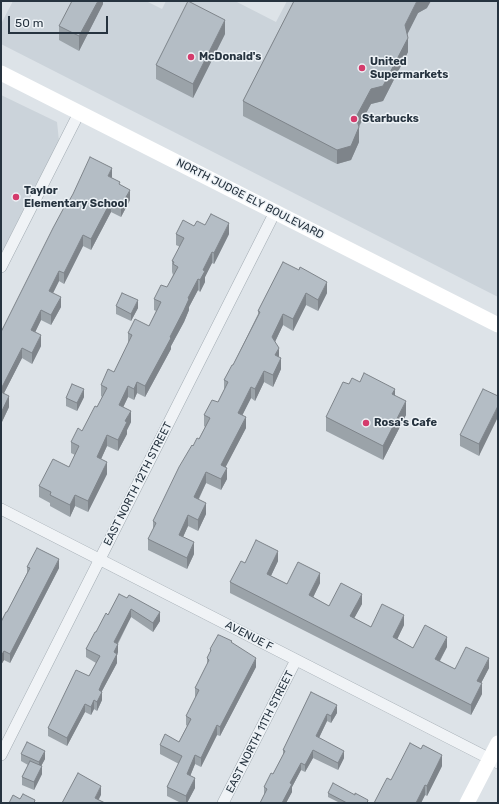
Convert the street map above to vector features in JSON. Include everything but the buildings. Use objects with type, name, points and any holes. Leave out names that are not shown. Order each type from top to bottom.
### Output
[{"type":"main road","name":"NORTH JUDGE ELY BOULEVARD","points":[[1,73],[498,325]]},
{"type":"main road","points":[[467,803],[494,761],[498,743]]},
{"type":"street","points":[[1,267],[79,113]]},
{"type":"street","name":"EAST NORTH 12TH STREET","points":[[1,755],[275,212]]},
{"type":"street","name":"AVENUE F","points":[[1,509],[494,761]]},
{"type":"street","name":"EAST NORTH 11TH STREET","points":[[224,803],[296,660]]},
{"type":"shaded area","points":[[13,1],[146,1],[162,9],[166,1],[235,1],[276,22],[287,1],[498,1],[498,297],[1,44],[1,24]]},
{"type":"shaded area","name":"Taylor Elementary School","points":[[1,95],[57,122],[59,141],[1,254]]},
{"type":"place","name":"McDonald's","points":[[191,57]]},
{"type":"place","name":"United Supermarkets","points":[[362,68]]},
{"type":"place","name":"Starbucks","points":[[354,119]]},
{"type":"place","name":"Taylor Elementary School","points":[[16,197]]},
{"type":"place","name":"Rosa's Cafe","points":[[366,423]]}]
